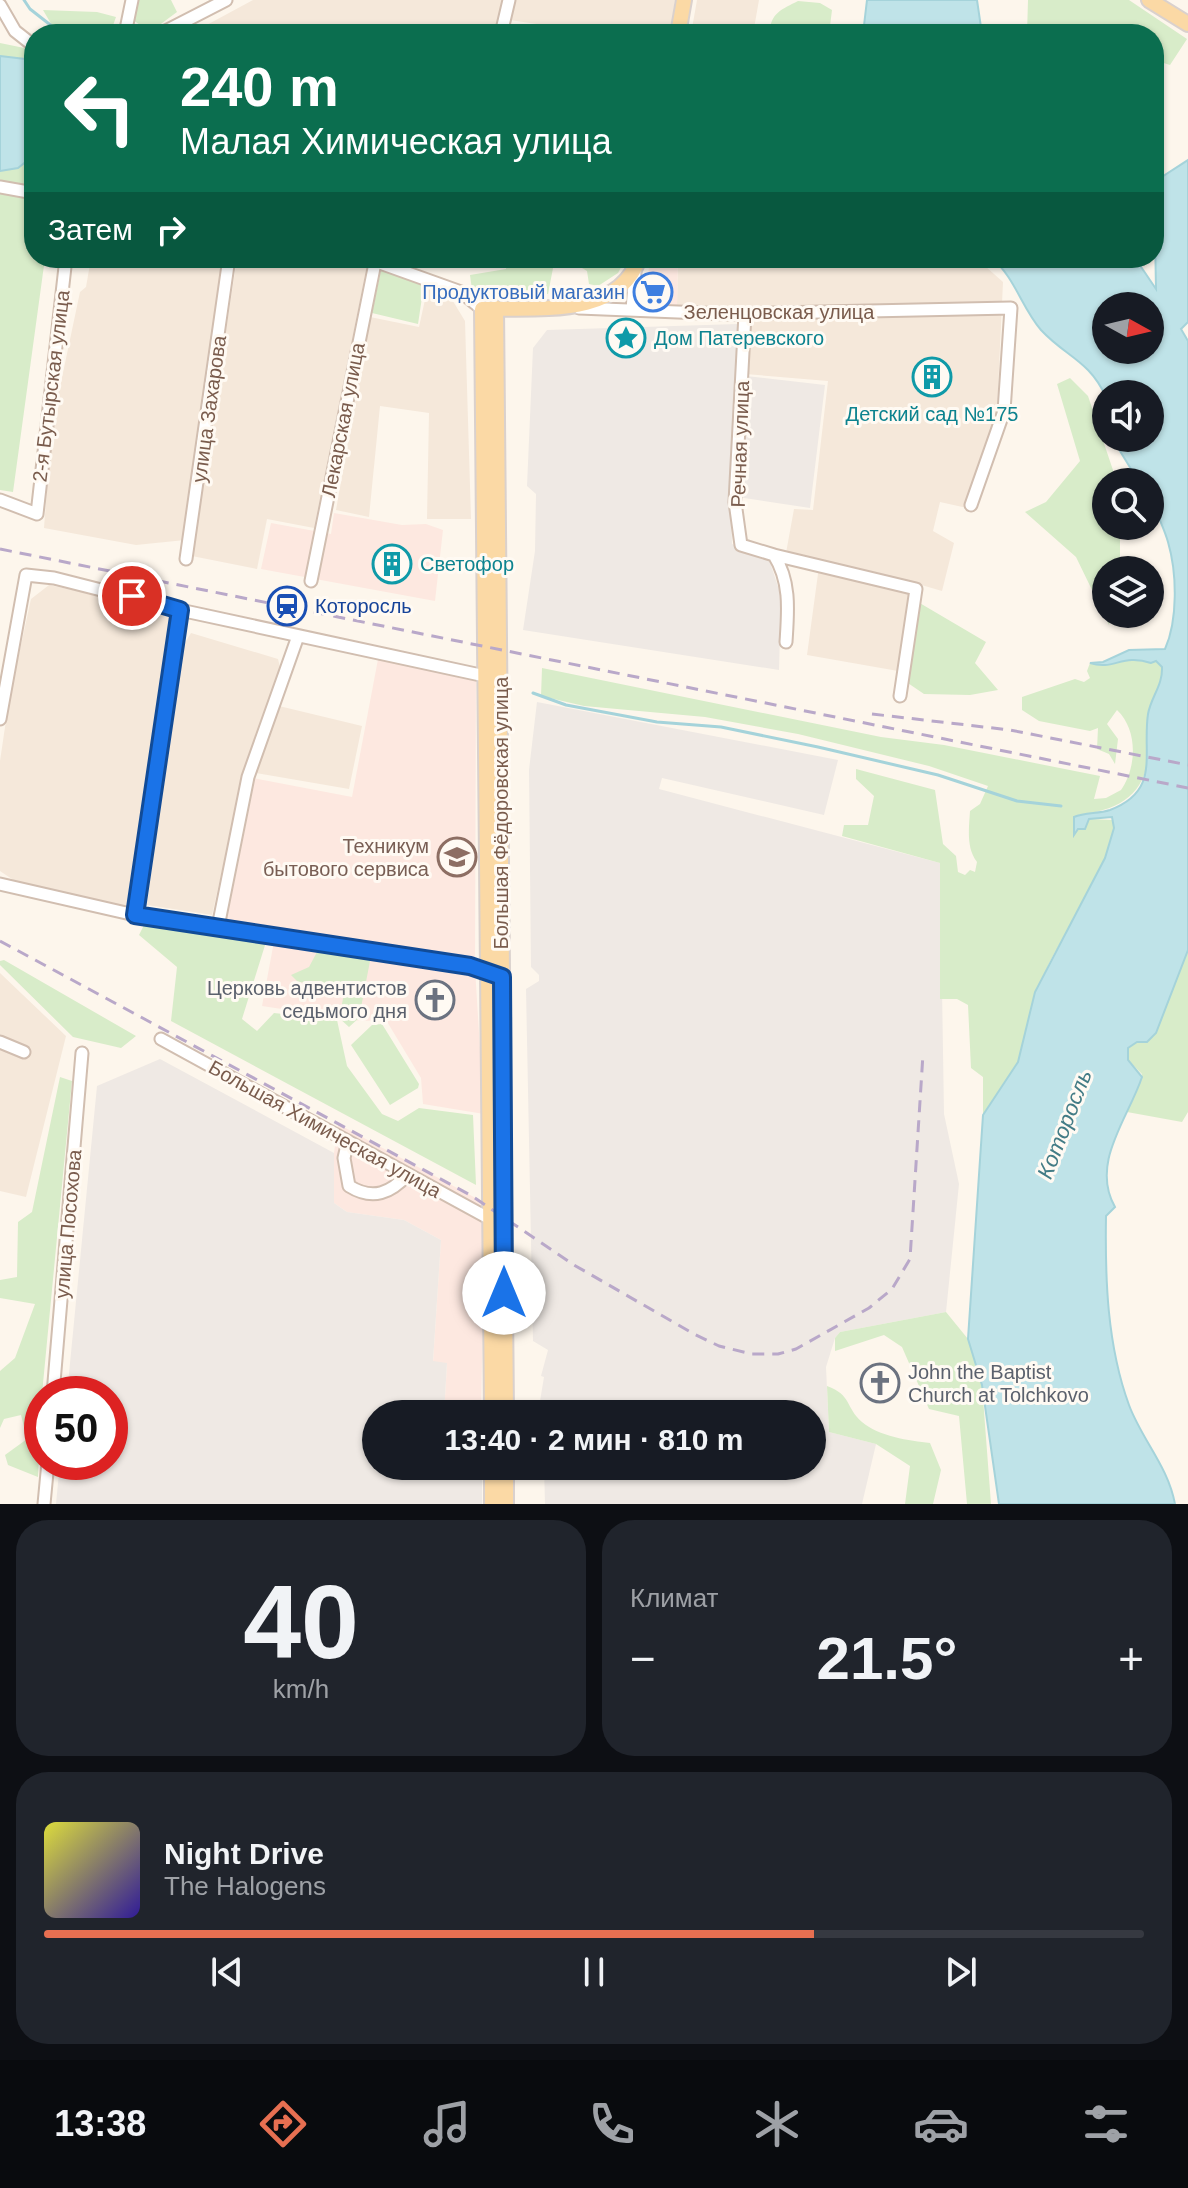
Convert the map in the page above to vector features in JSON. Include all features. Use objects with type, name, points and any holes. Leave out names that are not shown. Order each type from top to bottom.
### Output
[{"type":"main road","points":[[680,24],[684,0]]},
{"type":"main road","points":[[1149,0],[1188,24]]},
{"type":"main road","points":[[605,303],[622,287],[633,268]]},
{"type":"main road","name":"Зеленцовская улица","points":[[489,308],[605,303]]},
{"type":"main road","name":"Большая Фёдоровская улица","points":[[489,308],[485,676],[506,1400]]},
{"type":"main road","name":"Большая Фёдоровская улица","points":[[489,308],[495,974],[490,1219],[492,1400]]},
{"type":"main road","points":[[492,1480],[492,1504]]},
{"type":"main road","points":[[506,1480],[506,1504]]},
{"type":"street","points":[[127,24],[132,0]]},
{"type":"street","points":[[179,24],[226,0]]},
{"type":"street","points":[[503,24],[509,0]]},
{"type":"street","points":[[0,5],[15,31],[24,38]]},
{"type":"street","points":[[0,187],[24,191]]},
{"type":"street","name":"2-я Бутырская улица","points":[[0,500],[37,514],[65,268]]},
{"type":"street","name":"улица Захарова","points":[[186,559],[228,268]]},
{"type":"street","name":"Лекарская улица","points":[[311,581],[370,268]]},
{"type":"street","points":[[396,268],[461,292],[489,308]]},
{"type":"street","points":[[632,310],[636,268]]},
{"type":"street","name":"Зеленцовская улица","points":[[605,303],[632,310],[745,314],[1011,308],[1004,411],[971,505]]},
{"type":"street","name":"Речная улица","points":[[745,314],[735,502],[741,545],[774,555]]},
{"type":"street","points":[[774,555],[784,570],[786,642]]},
{"type":"street","points":[[774,555],[916,589],[900,696]]},
{"type":"street","points":[[0,719],[26,575],[69,581],[180,610],[485,676]]},
{"type":"street","points":[[135,915],[180,610]]},
{"type":"street","points":[[218,927],[248,777],[298,636]]},
{"type":"street","points":[[0,884],[135,915],[495,974]]},
{"type":"street","name":"Большая Химическая улица","points":[[161,1039],[490,1219]]},
{"type":"street","points":[[0,1042],[24,1052]]},
{"type":"street","name":"улица Посохова","points":[[55,1376],[82,1053]]},
{"type":"street","points":[[348,1141],[345,1170],[349,1186],[358,1192],[372,1195],[392,1191],[408,1174]]},
{"type":"street","points":[[44,1504],[46,1480]]},
{"type":"shaded area","points":[[253,0],[504,0],[498,24],[209,24]]},
{"type":"shaded area","points":[[514,0],[675,0],[671,24],[536,24],[510,20]]},
{"type":"shaded area","points":[[697,0],[759,0],[755,24],[693,24]]},
{"type":"shaded area","points":[[89,268],[221,268],[185,540],[136,545],[44,528],[52,425],[80,292],[86,287]]},
{"type":"shaded area","points":[[235,268],[366,268],[314,528],[267,519],[257,569],[192,556]]},
{"type":"shaded area","points":[[649,268],[678,268],[677,305],[645,303]]},
{"type":"shaded area","points":[[678,268],[987,268],[1003,282],[997,411],[967,508],[940,502],[933,531],[954,543],[942,591],[918,584],[898,671],[807,655],[820,559],[786,553],[794,509],[813,510],[828,381],[745,374],[747,310],[677,305]]},
{"type":"shaded area","points":[[428,286],[448,293],[465,321],[471,519],[427,519],[429,413],[380,406],[369,517],[336,510],[370,317],[419,327]]},
{"type":"shaded area","points":[[738,324],[737,375],[825,385],[810,508],[731,496],[732,544],[769,559],[781,596],[779,670],[523,630],[535,551],[536,494],[527,486],[533,348],[547,330]]},
{"type":"shaded area","points":[[334,513],[402,525],[426,524],[443,530],[435,601],[261,569],[271,523],[331,534]]},
{"type":"shaded area","points":[[49,585],[176,612],[126,907],[18,883],[0,871],[0,761],[9,700],[31,599]]},
{"type":"shaded area","points":[[191,633],[278,659],[281,671],[234,817],[212,915],[147,905],[181,649]]},
{"type":"shaded area","points":[[379,654],[476,674],[475,968],[484,1114],[423,1104],[421,1078],[386,1020],[361,1021],[262,1006],[275,936],[218,927],[248,777],[352,797]]},
{"type":"shaded area","points":[[537,702],[838,760],[824,815],[662,778],[659,789],[940,863],[944,1114],[959,1184],[946,1312],[840,1332],[835,1338],[826,1367],[829,1432],[876,1444],[862,1504],[545,1504],[544,1480],[826,1480],[826,1400],[540,1400],[544,1377],[541,1376],[548,1350],[533,1341],[526,989],[539,981],[539,975],[531,967],[529,770]]},
{"type":"shaded area","points":[[279,706],[362,726],[349,789],[256,773]]},
{"type":"shaded area","points":[[0,973],[66,1036],[26,1197],[0,1191]]},
{"type":"shaded area","points":[[160,1059],[334,1153],[334,1203],[347,1212],[404,1220],[441,1240],[433,1361],[447,1363],[445,1400],[362,1400],[362,1480],[482,1480],[482,1504],[56,1504],[58,1480],[128,1480],[128,1376],[69,1376],[97,1086]]},
{"type":"shaded area","points":[[338,1124],[485,1203],[481,1400],[445,1400],[447,1364],[433,1362],[441,1240],[404,1220],[347,1212],[334,1203],[334,1153]]},
{"type":"green space","points":[[137,0],[171,0],[177,12],[161,24],[139,24],[133,20]]},
{"type":"green space","points":[[1028,0],[1129,0],[1187,39],[1170,65],[1164,63],[1164,24],[1027,24]]},
{"type":"green space","points":[[798,1],[820,3],[832,10],[830,24],[771,24],[782,10]]},
{"type":"green space","points":[[43,10],[97,12],[116,17],[114,24],[51,24]]},
{"type":"green space","points":[[0,43],[24,48],[24,268],[44,268],[13,492],[0,490]]},
{"type":"green space","points":[[553,268],[548,294],[495,294],[472,290],[470,275],[506,269]]},
{"type":"green space","points":[[582,268],[621,268],[598,286],[589,284],[587,271]]},
{"type":"green space","points":[[381,270],[424,284],[418,324],[372,313]]},
{"type":"green space","points":[[1070,378],[1088,396],[1092,408],[1092,452],[1107,452],[1112,468],[1092,468],[1092,540],[1120,540],[1120,556],[1092,556],[1092,590],[1076,557],[1025,512],[1046,502],[1080,461],[1057,384]]},
{"type":"green space","points":[[918,602],[986,642],[975,663],[998,690],[970,695],[924,694],[899,677]]},
{"type":"green space","points":[[1135,658],[1150,663],[1156,660],[1162,668],[1161,680],[1148,715],[1149,747],[1142,780],[1136,790],[1117,804],[1078,815],[1075,822],[1078,829],[1083,829],[1089,819],[1115,820],[1106,860],[1046,970],[1017,1064],[983,1115],[983,1077],[971,1068],[968,1005],[957,999],[940,999],[940,863],[842,836],[844,825],[868,825],[874,796],[856,779],[856,769],[935,790],[943,844],[956,856],[958,872],[965,875],[970,870],[975,872],[977,862],[969,838],[970,811],[980,804],[988,786],[929,766],[798,734],[705,717],[584,706],[541,696],[542,668],[881,737],[944,745],[1100,776],[1094,799],[1106,798],[1121,790],[1130,771],[1132,738],[1124,718],[1117,710],[1107,724],[1118,739],[1115,764],[1109,754],[1097,749],[1098,728],[1090,731],[1039,721],[1022,710],[1022,697],[1075,679],[1084,682],[1090,678],[1087,671],[1090,663],[1108,665]]},
{"type":"green space","points":[[144,925],[266,942],[242,1019],[257,1031],[274,1013],[337,1020],[347,1066],[382,1114],[398,1121],[419,1108],[473,1115],[476,1185],[171,1021],[177,967],[139,935]]},
{"type":"green space","points":[[1188,950],[1188,1112],[1182,1122],[1127,1112],[1142,1074],[1128,1060],[1128,1048],[1137,1042],[1147,1042],[1156,1033]]},
{"type":"green space","points":[[337,951],[371,956],[359,1018],[349,1027],[339,1018],[344,994],[339,986],[298,982],[291,975],[309,967],[317,952]]},
{"type":"green space","points":[[4,960],[136,1036],[121,1048],[73,1037],[0,965],[0,961]]},
{"type":"green space","points":[[382,1024],[419,1084],[418,1088],[390,1105],[351,1045],[372,1025]]},
{"type":"green space","points":[[60,1077],[72,1081],[44,1376],[24,1376],[24,1427],[21,1415],[4,1419],[0,1428],[0,1371],[15,1358],[35,1304],[0,1298],[0,1280],[17,1277],[18,1222],[32,1212]]},
{"type":"green space","points":[[946,1312],[968,1339],[982,1385],[991,1504],[967,1504],[959,1416],[929,1409],[902,1347],[884,1335],[835,1351],[835,1338],[840,1332]]},
{"type":"green space","points":[[827,1386],[841,1393],[857,1417],[869,1427],[894,1437],[930,1443],[941,1470],[933,1504],[905,1504],[910,1466],[876,1444],[829,1432]]},
{"type":"green space","points":[[24,1441],[24,1471],[8,1465],[5,1455]]},
{"type":"water","points":[[867,0],[977,0],[981,24],[864,24]]},
{"type":"water","points":[[0,56],[24,59],[24,163],[18,168],[0,171]]},
{"type":"water","points":[[1188,160],[1188,322],[1181,329],[1188,341],[1188,950],[1156,1033],[1147,1042],[1137,1042],[1128,1048],[1128,1060],[1142,1077],[1109,1158],[1108,1191],[1115,1207],[1106,1216],[1109,1311],[1116,1359],[1134,1418],[1167,1477],[1175,1504],[999,1504],[982,1385],[968,1339],[983,1115],[1018,1062],[1035,992],[1105,858],[1114,828],[1112,817],[1089,819],[1085,829],[1078,829],[1074,835],[1074,817],[1110,810],[1126,802],[1137,793],[1146,770],[1148,714],[1161,680],[1162,667],[1156,661],[1141,660],[1106,665],[1090,663],[1103,662],[1129,650],[1165,649],[1175,596],[1171,554],[1164,529],[1164,468],[1130,468],[1121,452],[1164,452],[1164,380],[1096,380],[1085,367],[1041,330],[1002,268],[1142,268],[1156,289],[1156,268],[1164,268],[1164,176]]},
{"type":"waterway","points":[[24,0],[49,24]]},
{"type":"waterway","points":[[533,693],[566,705],[657,722],[721,727],[818,747],[938,775],[1017,801],[1061,806]]},
{"type":"railway","points":[[0,549],[1188,788]]},
{"type":"railway","points":[[872,714],[1010,730],[1188,765]]},
{"type":"railway","points":[[0,941],[472,1196],[574,1265],[694,1334],[719,1346],[752,1354],[778,1354],[796,1349],[869,1308],[892,1289],[910,1259],[923,1054]]},
{"type":"place","name":"Продуктовый магазин","points":[[653,292]]},
{"type":"place","name":"Дом Патеревского","points":[[626,338]]},
{"type":"place","name":"Детский сад №175","points":[[932,377]]},
{"type":"place","name":"Светофор","points":[[392,564]]},
{"type":"place","name":"Которосль","points":[[287,606]]},
{"type":"place","name":"Техникум бытового сервиса","points":[[457,857]]},
{"type":"place","name":"Церковь адвентистов седьмого дня","points":[[435,1000]]},
{"type":"place","name":"John the Baptist Church at Tolchkovo","points":[[880,1383]]},
{"type":"route","points":[[132,596],[180,610],[135,915],[470,966],[502,977],[504,1293]]}]
